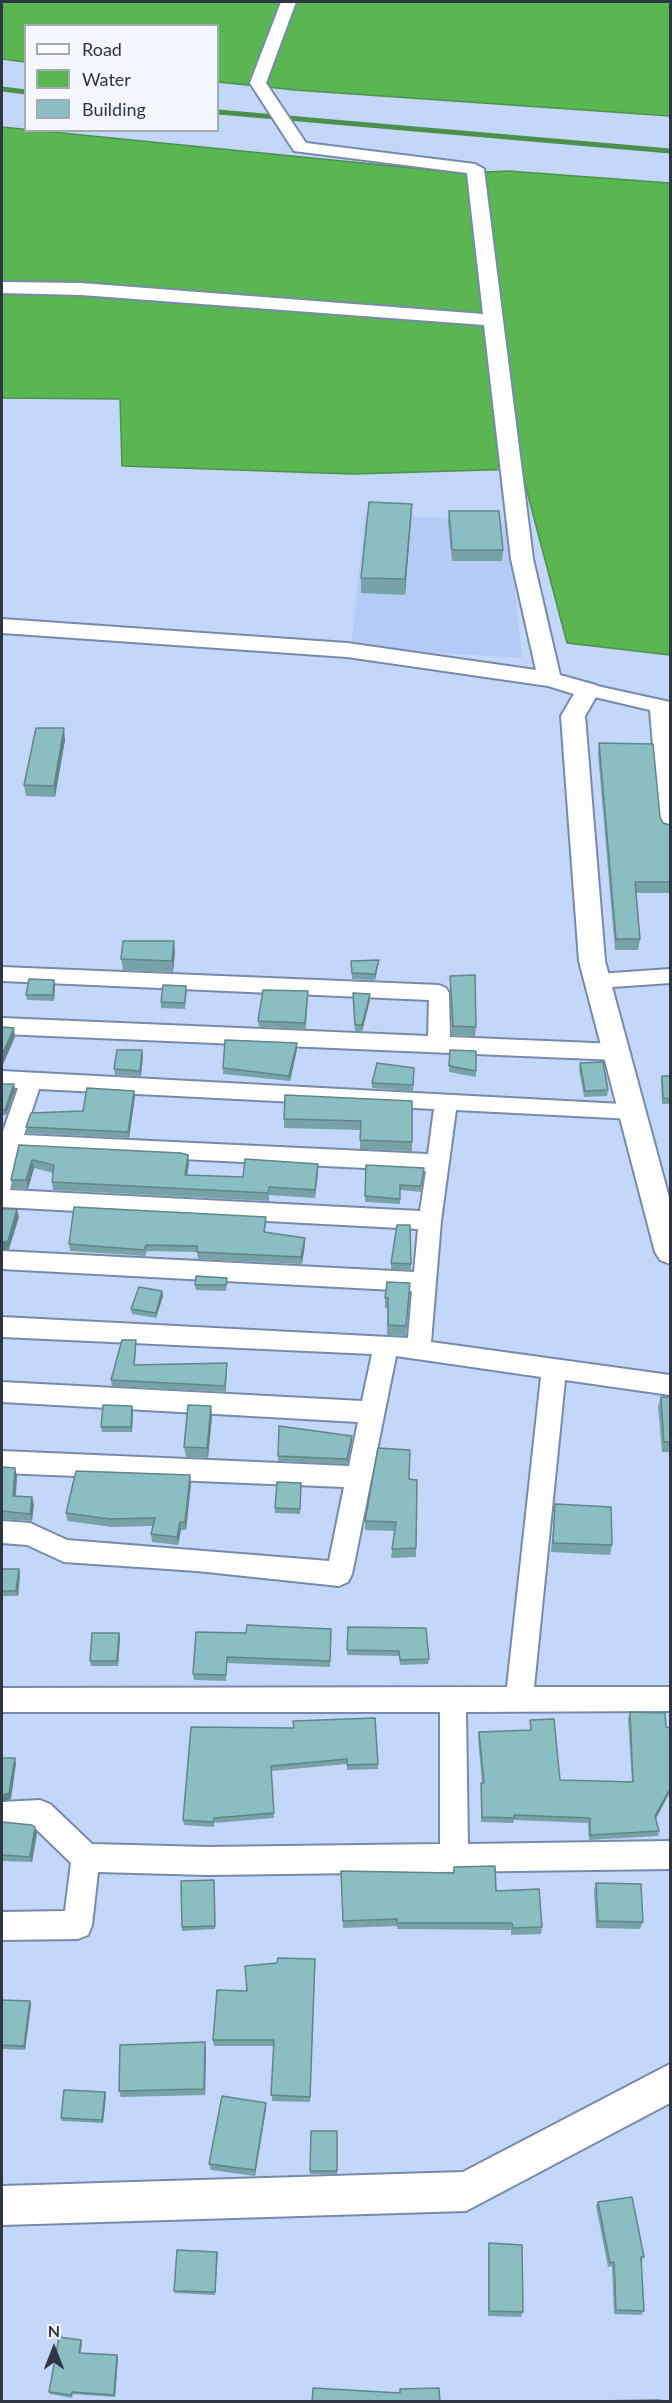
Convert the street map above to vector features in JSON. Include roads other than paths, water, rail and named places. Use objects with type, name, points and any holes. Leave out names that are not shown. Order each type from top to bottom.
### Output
[{"type":"street","points":[[288,2],[258,83],[293,140],[300,147],[475,169],[522,559],[550,679]]},
{"type":"street","points":[[2,288],[81,289],[493,320]]},
{"type":"street","points":[[2,626],[347,650],[550,679],[664,707],[670,828]]},
{"type":"street","points":[[588,690],[573,716],[592,961],[633,1111],[665,1214],[670,1252]]},
{"type":"street","points":[[2,974],[439,993],[439,1044]]},
{"type":"street","points":[[598,981],[670,976]]},
{"type":"street","points":[[2,1026],[617,1052]]},
{"type":"street","points":[[2,1079],[633,1111]]},
{"type":"street","points":[[2,1185],[6,1143],[32,1081]]},
{"type":"street","points":[[419,1349],[423,1282],[436,1163],[446,1102]]},
{"type":"street","points":[[6,1143],[436,1163]]},
{"type":"street","points":[[2,1198],[430,1221]]},
{"type":"street","points":[[2,1260],[423,1282]]},
{"type":"street","points":[[2,1327],[386,1346],[670,1385]]},
{"type":"street","points":[[2,1532],[30,1534],[64,1551],[197,1560],[339,1574],[386,1346]]},
{"type":"street","points":[[519,1699],[554,1368]]},
{"type":"street","points":[[2,1392],[373,1412]]},
{"type":"street","points":[[2,1462],[360,1477]]},
{"type":"street","points":[[453,1699],[454,1858]]},
{"type":"street","points":[[2,1700],[670,1699]]},
{"type":"street","points":[[2,1815],[40,1813],[86,1858],[207,1861],[670,1855]]},
{"type":"street","points":[[2,1926],[78,1925],[86,1858]]},
{"type":"street","points":[[2,2206],[466,2191],[670,2084]]},
{"type":"water","points":[[2,2],[670,2],[670,116],[295,90],[219,82],[219,24],[24,24],[24,62],[2,59]]},
{"type":"water","points":[[2,127],[24,129],[24,132],[52,132],[462,173],[508,171],[670,183],[670,655],[567,643],[521,469],[352,474],[122,466],[120,399],[2,398]]},
{"type":"waterway","points":[[2,89],[24,92]]},
{"type":"waterway","points":[[219,112],[670,151]]}]
